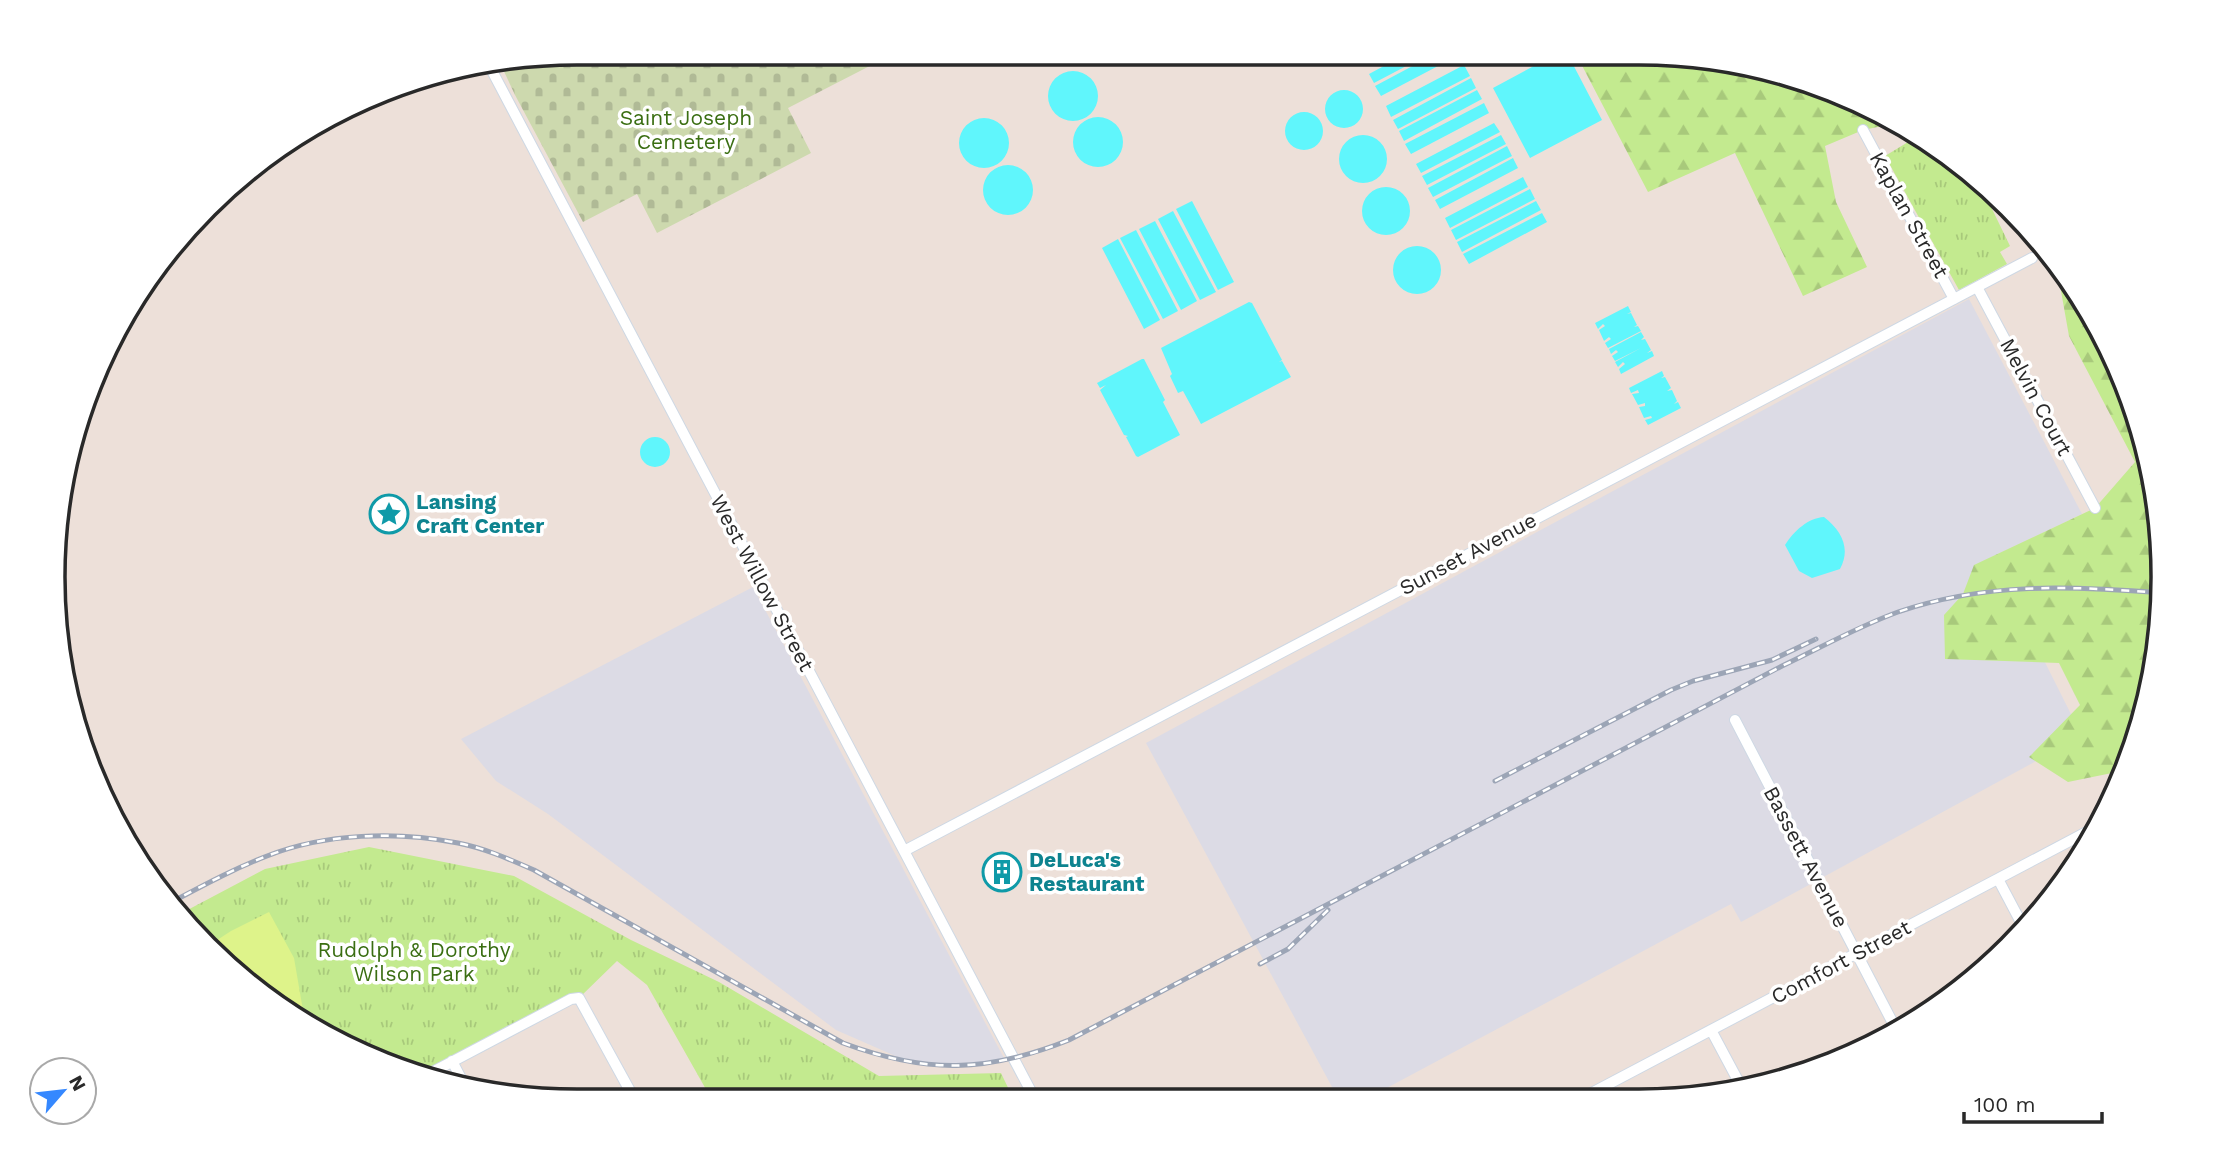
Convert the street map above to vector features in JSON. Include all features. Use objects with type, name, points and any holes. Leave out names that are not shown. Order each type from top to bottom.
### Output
[{"type":"street","name":"West Willow Street","points":[[493,72],[1030,1089]]},
{"type":"street","name":"Kaplan Street","points":[[1863,130],[1954,299]]},
{"type":"street","name":"Sunset Avenue","points":[[904,852],[2032,258]]},
{"type":"street","name":"Melvin Court","points":[[1978,287],[2095,508]]},
{"type":"street","name":"Bassett Avenue","points":[[1735,720],[1892,1022]]},
{"type":"street","name":"Comfort Street","points":[[1599,1089],[2083,833]]},
{"type":"street","points":[[1998,879],[2020,920]]},
{"type":"street","points":[[436,1070],[571,999],[579,998],[629,1089]]},
{"type":"street","points":[[1711,1031],[1737,1079]]},
{"type":"street","points":[[452,1061],[459,1075]]},
{"type":"shaded area","points":[[1969,299],[2082,514],[1992,557],[2082,736],[1741,922],[1731,904],[1385,1089],[1333,1089],[1146,743]]},
{"type":"shaded area","points":[[753,587],[1005,1060],[963,1064],[900,1058],[836,1030],[548,814],[496,781],[461,739]]},
{"type":"green space","name":"Saint Joseph Cemetery","points":[[577,65],[872,65],[788,108],[811,153],[657,233],[637,194],[583,222],[503,70]]},
{"type":"green space","points":[[1582,65],[1673,66],[1739,75],[1804,92],[1882,126],[1863,130],[1825,146],[1836,202],[1867,267],[1803,296],[1735,153],[1648,192]]},
{"type":"green space","points":[[1909,142],[1977,192],[1990,204],[2010,246],[2000,252],[2007,264],[1959,290],[1885,156]]},
{"type":"green space","points":[[2060,285],[2098,350],[2124,412],[2134,444],[2147,510],[2151,577],[2147,644],[2141,677],[2134,710],[2112,773],[2068,782],[2029,757],[2080,705],[2059,663],[1945,659],[1944,615],[1963,594],[1974,565],[2095,508],[2135,462],[2069,336]]},
{"type":"green space","name":"Rudolph & Dorothy Wilson Park","points":[[369,847],[514,876],[631,940],[719,982],[879,1076],[1001,1073],[1009,1089],[706,1089],[647,985],[617,961],[579,998],[438,1070],[350,1036],[292,1003],[239,962],[188,910],[265,869]]},
{"type":"green space","points":[[269,912],[294,958],[303,1010],[265,983],[217,940]]},
{"type":"water","points":[[1386,65],[1408,65],[1374,83],[1369,74]]},
{"type":"water","points":[[1414,65],[1440,65],[1381,96],[1375,86]]},
{"type":"water","points":[[1464,65],[1470,76],[1391,117],[1386,106]]},
{"type":"water","points":[[1536,65],[1573,65],[1602,120],[1530,158],[1493,88]]},
{"type":"water","points":[[1073,71],[1091,78],[1098,96],[1091,114],[1073,121],[1055,114],[1048,96],[1055,78]]},
{"type":"water","points":[[1471,78],[1476,88],[1398,129],[1393,120]]},
{"type":"water","points":[[1344,90],[1358,95],[1363,109],[1358,123],[1344,128],[1330,123],[1325,109],[1330,95]]},
{"type":"water","points":[[1477,90],[1482,99],[1404,141],[1399,131]]},
{"type":"water","points":[[1484,103],[1489,113],[1411,154],[1405,144]]},
{"type":"water","points":[[1304,112],[1318,117],[1323,131],[1318,145],[1304,150],[1290,145],[1285,131],[1290,117]]},
{"type":"water","points":[[1098,117],[1116,124],[1123,142],[1116,160],[1098,167],[1080,160],[1073,142],[1080,124]]},
{"type":"water","points":[[984,118],[1002,125],[1009,143],[1002,161],[984,168],[966,161],[959,143],[966,125]]},
{"type":"water","points":[[1494,123],[1500,132],[1421,173],[1416,164]]},
{"type":"water","points":[[1363,135],[1380,142],[1387,159],[1380,176],[1363,183],[1346,176],[1339,159],[1346,142]]},
{"type":"water","points":[[1501,135],[1506,144],[1427,185],[1422,176]]},
{"type":"water","points":[[1507,146],[1512,156],[1433,197],[1428,188]]},
{"type":"water","points":[[1513,158],[1518,168],[1440,209],[1435,200]]},
{"type":"water","points":[[1008,165],[1026,172],[1033,190],[1026,208],[1008,215],[990,208],[983,190],[990,172]]},
{"type":"water","points":[[1523,177],[1528,187],[1450,228],[1445,218]]},
{"type":"water","points":[[1386,187],[1403,194],[1410,211],[1403,228],[1386,235],[1369,228],[1362,211],[1369,194]]},
{"type":"water","points":[[1530,189],[1535,199],[1456,240],[1451,230]]},
{"type":"water","points":[[1192,201],[1234,282],[1218,290],[1176,209]]},
{"type":"water","points":[[1536,201],[1541,210],[1462,252],[1457,242]]},
{"type":"water","points":[[1173,211],[1216,292],[1200,300],[1158,219]]},
{"type":"water","points":[[1542,213],[1547,222],[1469,264],[1463,254]]},
{"type":"water","points":[[1155,221],[1197,301],[1181,310],[1139,229]]},
{"type":"water","points":[[1136,230],[1178,311],[1163,319],[1120,238]]},
{"type":"water","points":[[1118,239],[1160,320],[1144,329],[1102,248]]},
{"type":"water","points":[[1417,246],[1434,253],[1441,270],[1434,287],[1417,294],[1400,287],[1393,270],[1400,253]]},
{"type":"water","points":[[1249,302],[1252,303],[1282,360],[1279,362],[1282,361],[1291,377],[1201,424],[1183,391],[1178,393],[1161,348]]},
{"type":"water","points":[[1628,306],[1631,312],[1627,314],[1631,313],[1637,325],[1634,327],[1638,326],[1641,331],[1608,348],[1605,343],[1611,339],[1609,337],[1604,341],[1599,330],[1605,326],[1603,324],[1598,329],[1595,323]]},
{"type":"water","points":[[1641,332],[1644,337],[1641,340],[1645,339],[1651,350],[1647,353],[1652,351],[1654,356],[1621,374],[1619,369],[1625,364],[1623,362],[1618,367],[1615,362],[1641,348],[1615,361],[1612,356],[1618,352],[1616,350],[1611,354],[1609,349]]},
{"type":"water","points":[[1142,359],[1165,400],[1163,402],[1180,435],[1138,457],[1100,390],[1106,385],[1100,388],[1097,383]]},
{"type":"water","points":[[1662,371],[1664,376],[1661,378],[1665,377],[1671,388],[1667,391],[1672,390],[1677,401],[1674,404],[1678,402],[1681,408],[1648,425],[1645,420],[1652,418],[1651,416],[1644,418],[1639,407],[1645,406],[1645,403],[1638,405],[1632,394],[1639,393],[1638,390],[1631,393],[1629,388]]},
{"type":"water","points":[[655,437],[666,441],[670,452],[666,463],[655,467],[644,463],[640,452],[644,441]]},
{"type":"water","points":[[1824,517],[1840,534],[1845,554],[1840,569],[1812,578],[1799,571],[1785,545],[1802,526]]},
{"type":"railway","points":[[179,898],[254,861],[289,848],[313,843],[361,836],[411,837],[458,843],[487,851],[534,870],[843,1043],[902,1060],[956,1066],[983,1064],[1039,1051],[1069,1040],[1782,666],[1883,618],[1931,602],[1996,591],[2062,588],[2151,592]]},
{"type":"railway","points":[[1495,781],[1671,690],[1693,681],[1772,660],[1816,639]]},
{"type":"railway","points":[[1260,964],[1288,949],[1328,910]]},
{"type":"place","name":"Lansing Craft Center","points":[[389,514]]},
{"type":"place","name":"DeLuca's Restaurant","points":[[1002,872]]}]
